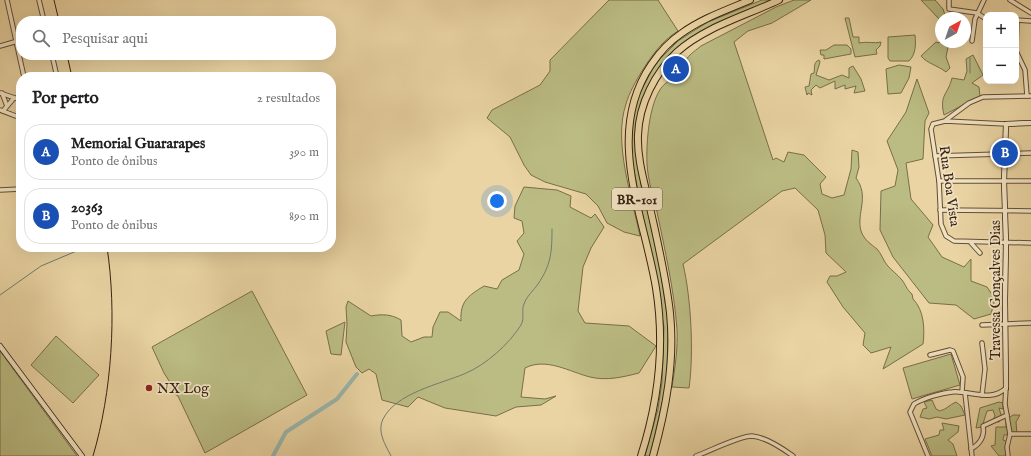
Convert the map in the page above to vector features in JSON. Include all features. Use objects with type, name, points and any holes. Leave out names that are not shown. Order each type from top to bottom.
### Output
[{"type":"highway","name":"BR-101","points":[[641,456],[657,388],[659,331],[656,289],[631,174],[628,151],[628,127],[633,102],[645,73],[655,59],[674,39],[696,24],[750,0]]},
{"type":"highway","name":"BR-101","points":[[653,456],[668,395],[672,335],[667,287],[642,175],[638,135],[644,106],[652,84],[659,73],[686,45],[703,34],[779,0]]},
{"type":"street","points":[[0,46],[16,42],[7,0]]},
{"type":"street","points":[[38,0],[43,16]]},
{"type":"street","points":[[949,0],[950,9],[977,13],[983,17]]},
{"type":"street","points":[[972,41],[977,13],[984,0]]},
{"type":"street","points":[[1010,0],[1031,13]]},
{"type":"street","points":[[1019,20],[1031,21]]},
{"type":"street","points":[[945,121],[969,104],[982,97],[1029,96],[1025,70],[1016,48]]},
{"type":"street","points":[[20,60],[23,72]]},
{"type":"street","points":[[53,60],[56,72]]},
{"type":"street","points":[[1,93],[14,98],[1,110]]},
{"type":"street","points":[[1,93],[7,106]]},
{"type":"street","points":[[1,110],[16,116]]},
{"type":"street","points":[[945,121],[1006,124],[1031,123]]},
{"type":"street","name":"Rua Boa Vista","points":[[945,121],[933,124],[931,128],[939,181],[942,228],[948,238],[954,241],[972,243],[1031,243]]},
{"type":"street","name":"Travessa Gonçalves Dias","points":[[1006,124],[1004,181],[1006,243],[1006,388],[1007,415],[1010,434],[1007,447],[1008,456]]},
{"type":"street","points":[[936,156],[1031,153]]},
{"type":"street","points":[[939,181],[1031,182]]},
{"type":"street","points":[[0,190],[16,189]]},
{"type":"street","points":[[940,210],[1031,211]]},
{"type":"street","points":[[972,243],[980,253]]},
{"type":"street","points":[[982,325],[1031,323]]},
{"type":"street","points":[[982,343],[985,368],[982,394]]},
{"type":"street","points":[[1,349],[82,456]]},
{"type":"street","points":[[930,356],[950,350],[953,351],[962,377],[972,456]]},
{"type":"street","points":[[928,456],[910,409],[917,402],[951,392],[997,394],[1006,388]]},
{"type":"street","points":[[971,449],[983,438],[983,426],[1007,415]]},
{"type":"street","points":[[1010,434],[1031,434]]},
{"type":"street","points":[[696,456],[753,436],[775,445],[793,456]]},
{"type":"green space","points":[[609,0],[658,0],[678,31],[667,39],[658,49],[642,71],[629,96],[623,119],[622,135],[625,170],[640,236],[624,232],[607,223],[598,206],[586,194],[545,182],[531,175],[524,165],[510,137],[487,118],[492,110],[540,85],[550,71],[550,60]]},
{"type":"green space","points":[[762,0],[775,0],[722,23],[672,56],[641,110],[639,162],[641,185],[658,255],[668,321],[667,381],[650,456],[645,456],[658,409],[662,382],[664,327],[632,160],[630,143],[635,103],[652,70],[660,59],[678,41],[708,22]]},
{"type":"green space","points":[[794,0],[811,0],[772,23],[748,31],[734,42],[773,160],[776,158],[784,162],[788,152],[804,155],[826,177],[820,184],[822,194],[832,198],[844,195],[851,169],[852,150],[858,152],[859,167],[856,178],[862,192],[860,224],[862,234],[878,251],[887,265],[902,280],[917,303],[923,320],[923,344],[883,369],[891,347],[871,353],[863,345],[865,333],[843,307],[827,282],[830,276],[837,276],[846,272],[826,253],[825,235],[818,210],[795,188],[782,191],[683,264],[690,309],[691,374],[689,388],[672,387],[677,351],[677,329],[674,300],[650,182],[647,154],[649,126],[656,97],[662,86],[671,80],[682,80],[686,75],[684,66],[687,58],[701,46],[776,7]]},
{"type":"green space","points":[[921,0],[935,0],[944,12],[935,12],[935,15]]},
{"type":"green space","points":[[845,18],[849,18],[853,37],[859,37],[859,43],[881,42],[880,46],[876,50],[877,54],[855,57]]},
{"type":"green space","points":[[915,35],[914,52],[909,61],[890,61],[888,58],[888,37]]},
{"type":"green space","points":[[935,43],[935,48],[948,48],[946,57],[950,68],[946,72],[921,56]]},
{"type":"green space","points":[[834,45],[847,45],[851,49],[851,54],[824,59],[824,55],[821,55],[820,50],[826,50]]},
{"type":"green space","points":[[973,55],[983,75],[972,83],[979,87],[980,96],[944,115],[943,99],[952,78],[964,80],[967,71],[966,59]]},
{"type":"green space","points":[[819,60],[820,62],[816,75],[829,80],[842,75],[849,78],[849,68],[853,66],[861,79],[865,91],[854,93],[856,86],[845,89],[845,85],[835,89],[835,81],[820,88],[816,85],[811,90],[812,95],[808,93],[807,95],[805,87],[809,86],[811,74],[814,73],[815,64]]},
{"type":"green space","points":[[899,65],[911,67],[909,78],[901,93],[888,94],[886,69]]},
{"type":"green space","points":[[917,79],[929,113],[925,121],[923,159],[906,163],[911,199],[933,225],[928,237],[942,257],[964,267],[971,259],[971,281],[987,287],[995,299],[991,314],[974,319],[956,305],[929,303],[893,257],[880,230],[881,191],[895,186],[898,170],[887,141],[906,112]]},
{"type":"green space","points":[[524,187],[557,190],[571,196],[570,207],[591,218],[595,214],[604,227],[591,248],[583,267],[578,311],[585,323],[629,326],[656,346],[639,373],[603,379],[590,377],[558,366],[541,364],[533,365],[525,368],[521,397],[545,399],[556,396],[541,405],[516,407],[496,416],[445,408],[418,397],[408,407],[382,400],[376,374],[369,369],[362,373],[356,367],[346,342],[346,307],[348,301],[371,316],[386,315],[401,320],[402,336],[411,342],[424,337],[432,337],[433,327],[440,312],[448,312],[461,321],[462,308],[469,296],[484,286],[497,289],[502,280],[519,270],[524,254],[517,241],[524,233],[522,221],[514,218],[515,206]]},
{"type":"green space","points":[[252,291],[307,395],[205,453],[178,396],[173,393],[173,387],[164,373],[152,347]]},
{"type":"green space","points":[[345,322],[341,355],[331,354],[326,331]]},
{"type":"green space","points":[[56,336],[99,375],[73,403],[31,365]]},
{"type":"green space","points":[[0,351],[77,456],[0,456]]},
{"type":"green space","points":[[951,354],[960,385],[912,399],[903,368]]},
{"type":"green space","points":[[932,400],[936,409],[940,411],[956,402],[961,406],[965,415],[946,419],[937,417],[929,419],[920,417],[923,409],[927,408],[924,402]]},
{"type":"green space","points":[[999,402],[1003,403],[1003,409],[999,408],[1002,418],[999,422],[992,421],[995,416],[993,410],[987,411],[982,427],[976,428],[980,408]]},
{"type":"green space","points":[[1013,415],[1020,415],[1016,422],[1017,434],[1004,435],[1003,440],[1008,442],[1008,456],[999,456],[991,446],[995,445],[996,427],[1006,427],[1006,420]]},
{"type":"green space","points":[[942,423],[959,426],[958,432],[948,440],[953,444],[957,456],[932,456],[925,439],[939,435],[940,430],[944,430]]},
{"type":"waterway","points":[[970,58],[970,73]]},
{"type":"waterway","points":[[391,456],[381,433],[381,424],[389,410],[398,402],[419,390],[464,374],[489,360],[510,339],[521,325],[525,301],[546,271],[551,252],[552,229]]},
{"type":"waterway","points":[[0,295],[41,266],[74,252]]},
{"type":"waterway","points":[[273,456],[286,432],[337,399],[357,374]]},
{"type":"tram line","points":[[54,0],[58,16]]},
{"type":"tram line","points":[[68,60],[71,72]]},
{"type":"tram line","points":[[93,456],[105,406],[111,352],[112,298],[108,252]]},
{"type":"place","name":"Memorial Guararapes","points":[[676,69]]},
{"type":"place","name":"20363","points":[[1005,153]]},
{"type":"place","name":"NX Log","points":[[149,388]]}]
